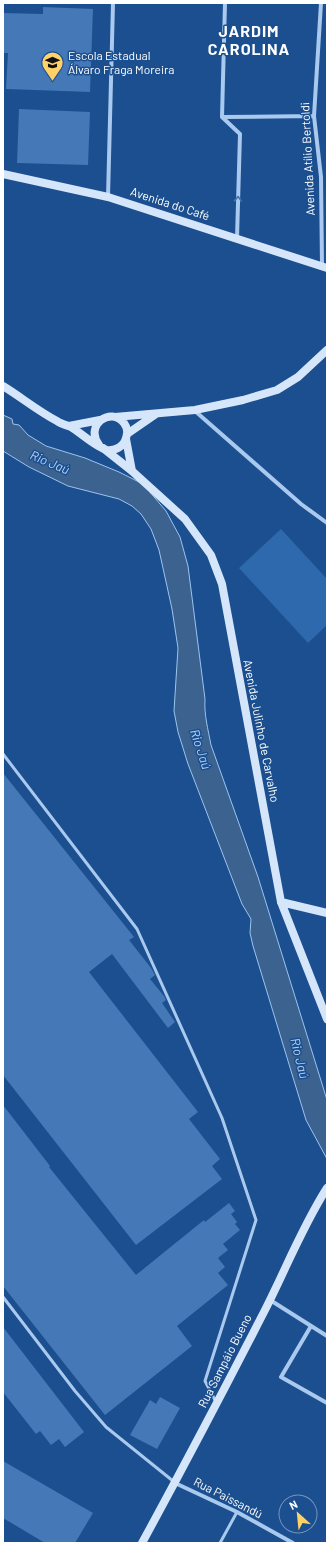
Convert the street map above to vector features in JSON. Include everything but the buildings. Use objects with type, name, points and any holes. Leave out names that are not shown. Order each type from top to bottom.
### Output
[{"type":"street","points":[[108,197],[113,3]]},
{"type":"street","points":[[225,3],[222,117],[240,134],[237,238]]},
{"type":"street","name":"Avenida Atílio Bertoldi","points":[[321,3],[314,116],[321,177],[324,267]]},
{"type":"street","points":[[222,117],[314,116]]},
{"type":"street","name":"Avenida do Café","points":[[3,174],[108,197],[324,267]]},
{"type":"street","points":[[69,426],[100,420],[109,416],[115,417],[195,410],[242,400],[277,390],[298,377],[327,350]]},
{"type":"street","name":"Avenida Julinho de Carvalho","points":[[3,386],[58,422],[69,426],[101,447],[132,471],[186,519],[211,555],[222,584],[281,902],[327,1019]]},
{"type":"street","points":[[195,410],[301,504],[327,523]]},
{"type":"street","points":[[100,420],[94,430],[95,441],[101,447],[114,450],[119,448],[126,437],[156,413]]},
{"type":"street","points":[[115,417],[124,424],[132,471]]},
{"type":"street","points":[[281,902],[327,913]]},
{"type":"street","name":"Rua Sampáio Bueno","points":[[142,1543],[217,1404],[270,1300],[313,1210],[327,1188]]},
{"type":"street","points":[[270,1300],[327,1336]]},
{"type":"street","points":[[311,1326],[281,1377],[327,1403]]},
{"type":"street","name":"Rua Paissandú","points":[[175,1482],[236,1512],[293,1543]]},
{"type":"lane","points":[[3,754],[137,929],[222,1118],[256,1220],[205,1381],[217,1404]]},
{"type":"lane","points":[[3,1297],[74,1391],[106,1427],[175,1482]]},
{"type":"lane","points":[[220,1543],[236,1512]]},
{"type":"shaded area","points":[[281,529],[327,579],[327,625],[308,643],[239,568]]},
{"type":"water","name":"Rio Jaú","points":[[3,415],[12,419],[13,424],[19,425],[28,435],[46,446],[85,458],[143,484],[166,511],[180,537],[188,566],[206,716],[211,745],[258,877],[327,1100],[327,1159],[306,1120],[253,946],[250,933],[251,919],[242,904],[188,764],[178,732],[174,711],[178,648],[172,609],[159,550],[151,529],[141,514],[132,506],[119,499],[68,486],[29,467],[3,451]]},
{"type":"place","name":"Escola Estadual Álvaro Fraga Moreira","points":[[52,82]]},
{"type":"district","name":"JARDIM CAROLINA","points":[[249,40]]}]
